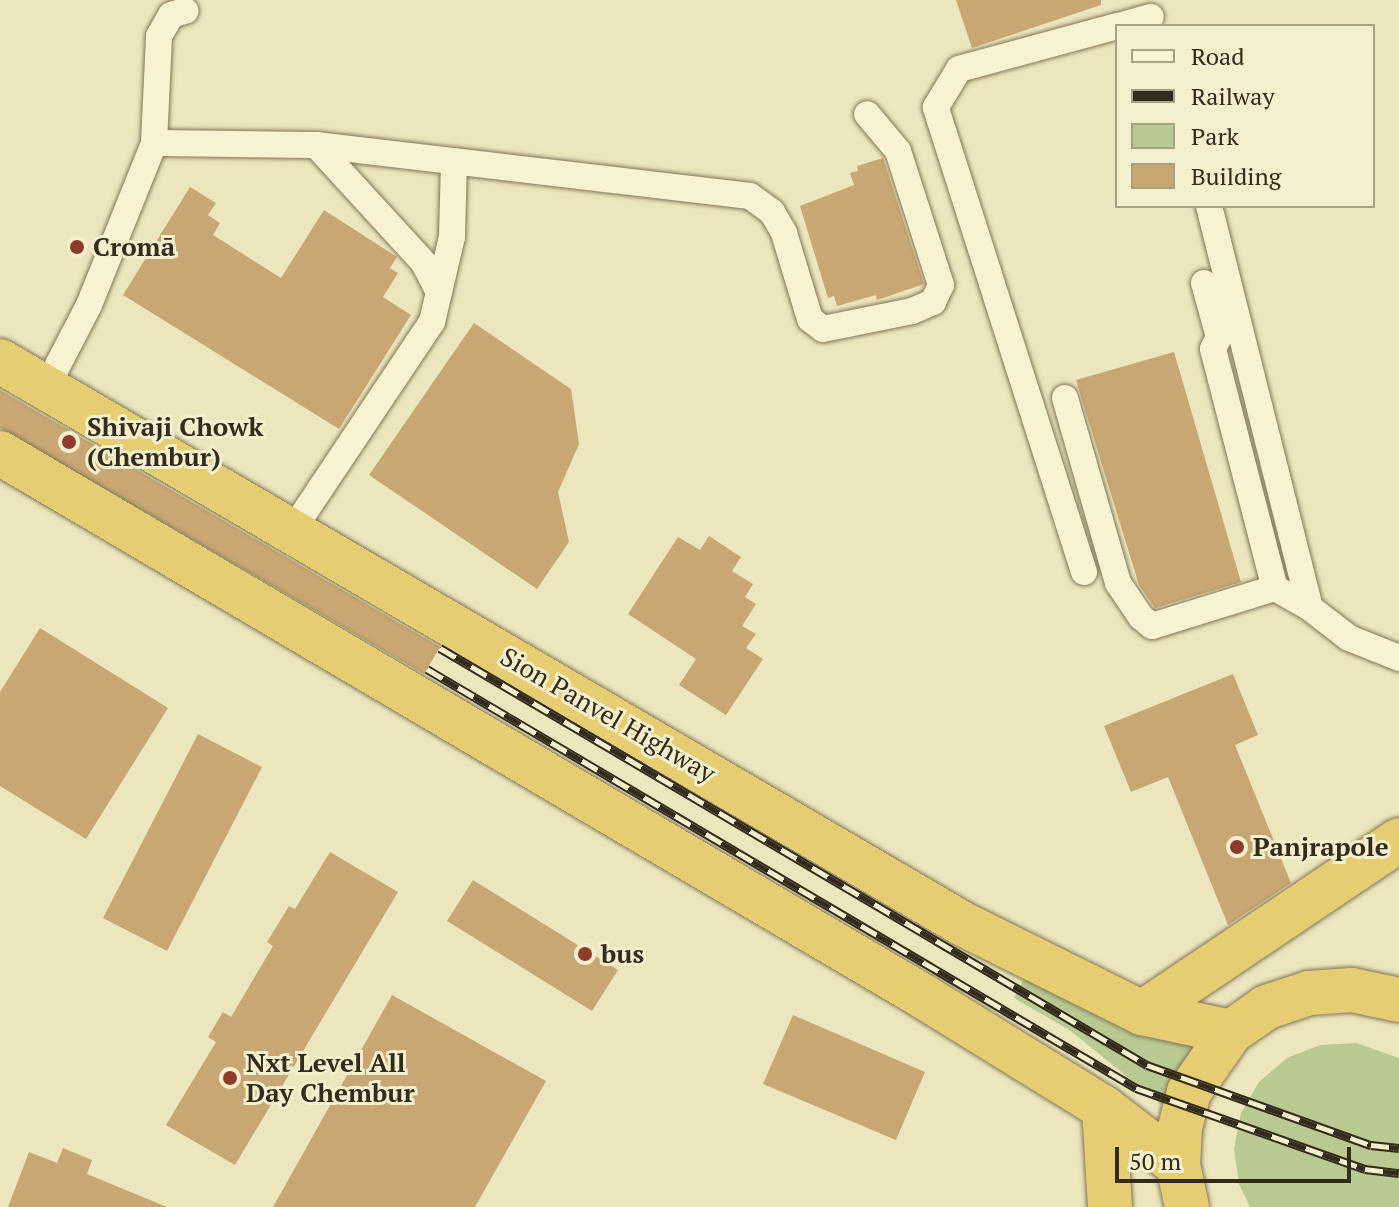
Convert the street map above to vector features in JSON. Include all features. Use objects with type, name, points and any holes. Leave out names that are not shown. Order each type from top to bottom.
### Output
[{"type":"highway","name":"Sion Panvel Highway","points":[[0,361],[963,924],[1142,1013],[1231,1032]]},
{"type":"highway","points":[[0,453],[1104,1108],[1178,1165]]},
{"type":"highway","points":[[1142,1013],[1399,840]]},
{"type":"highway","points":[[1187,1207],[1178,1165],[1189,1092],[1231,1032],[1267,1007],[1309,993],[1352,990],[1399,1000]]},
{"type":"highway","points":[[1104,1108],[1111,1157],[1110,1207]]},
{"type":"street","points":[[46,388],[89,305],[154,143],[159,36],[171,15],[185,11]]},
{"type":"street","points":[[1123,24],[1150,14]]},
{"type":"street","points":[[1084,572],[936,107],[959,69],[1115,27]]},
{"type":"street","points":[[154,143],[316,145],[750,196],[772,212],[784,233],[810,319],[823,329],[912,311],[933,302],[941,285],[898,151],[867,114]]},
{"type":"street","points":[[316,145],[424,263],[439,292]]},
{"type":"street","points":[[292,531],[432,322],[452,237],[454,161]]},
{"type":"street","points":[[1210,208],[1310,608]]},
{"type":"street","points":[[1204,283],[1219,337],[1213,349],[1275,588],[1310,608],[1349,638],[1399,658]]},
{"type":"street","points":[[1065,398],[1118,583],[1141,617],[1152,626],[1275,588]]},
{"type":"green space","points":[[1025,977],[1213,1036],[1169,1111],[1071,1031],[1014,998]]},
{"type":"green space","points":[[1356,1043],[1399,1058],[1399,1207],[1250,1207],[1239,1184],[1234,1149],[1241,1113],[1259,1082],[1287,1058],[1320,1045]]},
{"type":"building","points":[[956,0],[1101,0],[1101,5],[972,48]]},
{"type":"building","points":[[883,158],[924,284],[877,300],[876,295],[837,306],[834,296],[828,298],[800,206],[854,185],[850,173],[858,171],[857,166]]},
{"type":"building","points":[[190,187],[216,203],[208,215],[220,223],[213,235],[281,278],[324,210],[397,257],[390,268],[398,273],[383,297],[411,315],[339,429],[123,295]]},
{"type":"building","points":[[474,323],[571,389],[579,444],[558,492],[569,542],[537,589],[369,475]]},
{"type":"building","points":[[1174,352],[1241,582],[1155,608],[1139,585],[1076,380]]},
{"type":"building","points":[[0,390],[440,647],[424,674],[0,428]]},
{"type":"building","points":[[709,536],[741,557],[732,571],[753,584],[745,597],[756,604],[742,626],[756,634],[746,648],[763,659],[726,715],[679,685],[696,659],[628,614],[678,537],[700,550]]},
{"type":"building","points":[[40,628],[168,708],[86,839],[0,786],[0,692]]},
{"type":"building","name":"Panjrapole","points":[[1233,674],[1258,735],[1235,745],[1291,883],[1228,925],[1168,777],[1131,792],[1104,726]]},
{"type":"building","points":[[198,734],[262,767],[167,951],[103,918]]},
{"type":"building","points":[[330,852],[398,892],[235,1165],[166,1125],[216,1042],[208,1037],[223,1012],[231,1017],[273,946],[267,942],[289,906],[295,909]]},
{"type":"building","points":[[473,880],[618,970],[592,1011],[447,921]]},
{"type":"building","points":[[392,995],[546,1081],[475,1207],[273,1207]]},
{"type":"building","points":[[793,1015],[925,1072],[896,1140],[763,1084]]},
{"type":"building","points":[[63,1148],[92,1160],[87,1174],[167,1207],[8,1207],[29,1152],[57,1163]]},
{"type":"railway","points":[[440,648],[1147,1065],[1371,1145],[1399,1148]]},
{"type":"railway","points":[[427,669],[1136,1088],[1365,1169],[1399,1173]]},
{"type":"place","name":"Cromā","points":[[77,247]]},
{"type":"place","name":"Shivaji Chowk (Chembur)","points":[[69,442]]},
{"type":"place","name":"Panjrapole","points":[[1237,847]]},
{"type":"place","name":"bus","points":[[585,954]]},
{"type":"place","name":"Nxt Level All Day Chembur","points":[[230,1078]]}]
